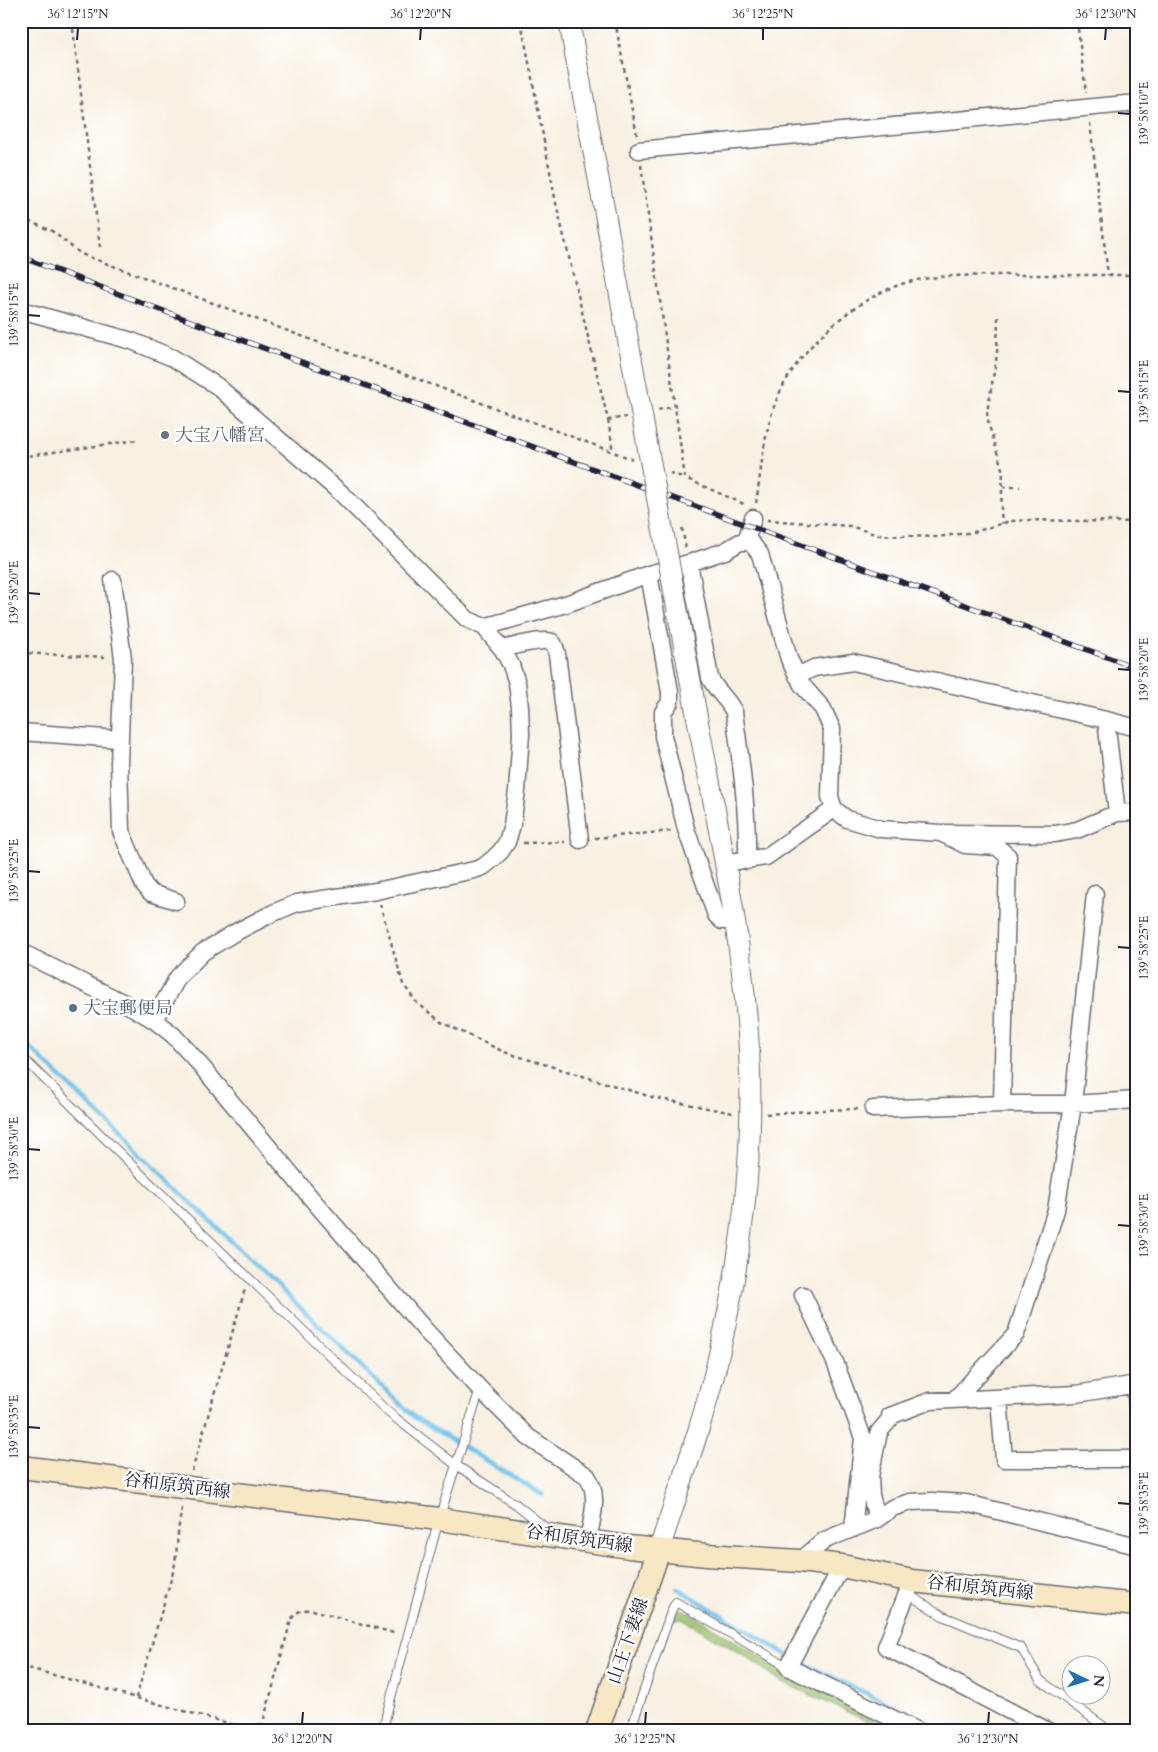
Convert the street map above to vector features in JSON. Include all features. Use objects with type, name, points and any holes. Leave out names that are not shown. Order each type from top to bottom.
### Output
[{"type":"main road","name":"谷和原筑西線","points":[[21,1467],[438,1519],[659,1550],[842,1566],[910,1588],[1137,1604]]},
{"type":"main road","name":"山王下妻線","points":[[596,1731],[659,1550]]},
{"type":"street","points":[[569,21],[725,861],[743,973],[749,1050],[750,1116],[746,1189],[731,1297],[717,1364],[705,1407],[659,1550]]},
{"type":"street","points":[[639,150],[1137,103]]},
{"type":"street","points":[[21,310],[132,341],[173,358],[217,386],[341,493],[468,619],[484,628],[503,650],[511,665],[516,683],[520,707],[521,734],[517,791],[512,825],[507,842],[494,858],[483,867],[474,870],[376,891],[297,903],[273,913],[234,933],[203,952],[178,977],[154,1020]]},
{"type":"street","points":[[746,542],[754,514]]},
{"type":"street","points":[[484,628],[566,604],[648,574],[725,551],[740,542],[746,542],[752,544],[760,554],[789,659],[802,685],[823,709],[832,729],[830,797],[834,809],[847,819],[881,829],[940,833],[1055,834],[1076,830],[1117,813],[1137,812]]},
{"type":"street","points":[[689,563],[710,678],[714,688],[730,704],[734,712],[744,780],[747,860]]},
{"type":"street","points":[[648,574],[670,692],[670,702],[663,712],[663,736],[686,829],[716,915],[725,922],[735,921]]},
{"type":"street","points":[[113,580],[123,657],[119,740],[119,815],[121,831],[144,886],[151,893],[176,901]]},
{"type":"street","points":[[503,650],[520,644],[548,641],[554,645],[557,654],[580,840]]},
{"type":"street","points":[[797,676],[814,668],[853,662],[1137,728]]},
{"type":"street","points":[[1106,720],[1117,813]]},
{"type":"street","points":[[21,732],[119,740]]},
{"type":"street","points":[[725,861],[766,857],[834,809]]},
{"type":"street","points":[[940,833],[965,845],[997,847],[1008,856]]},
{"type":"street","points":[[1002,1104],[1008,834]]},
{"type":"street","points":[[954,1399],[1016,1334],[1056,1210],[1073,1104],[1094,894]]},
{"type":"street","points":[[21,952],[102,991],[154,1020],[173,1035],[197,1061],[311,1198],[480,1389],[528,1437],[587,1476],[593,1485],[595,1499],[588,1540]]},
{"type":"street","points":[[873,1109],[1002,1104],[1073,1104],[1137,1100]]},
{"type":"street","points":[[803,1295],[835,1362],[863,1438],[853,1529]]},
{"type":"street","points":[[876,1519],[871,1495],[870,1477],[879,1432],[890,1416],[930,1401],[1076,1394],[1136,1384],[1137,1406]]},
{"type":"street","points":[[999,1399],[1004,1459],[1137,1459]]},
{"type":"street","points":[[800,1561],[825,1540],[876,1519],[892,1508],[910,1502],[931,1500],[966,1503],[1137,1546]]},
{"type":"street","points":[[842,1566],[788,1667],[918,1731]]},
{"type":"street","points":[[910,1588],[886,1647],[1048,1731]]},
{"type":"lane","points":[[21,1056],[389,1413],[456,1466],[517,1505],[556,1536]]},
{"type":"lane","points":[[382,1731],[438,1519],[480,1389]]},
{"type":"lane","points":[[910,1588],[943,1616],[1021,1648],[1040,1680],[1110,1731]]},
{"type":"lane","points":[[630,1731],[676,1602],[788,1667]]},
{"type":"path","points":[[72,21],[100,247]]},
{"type":"path","points":[[521,21],[556,203],[608,420],[612,452]]},
{"type":"path","points":[[616,21],[639,150],[685,478]]},
{"type":"path","points":[[1077,21],[1108,275]]},
{"type":"path","points":[[21,218],[52,231],[81,254],[639,462]]},
{"type":"path","points":[[754,514],[765,443],[779,393],[805,353],[857,306],[884,291],[900,285],[933,279],[964,276],[1137,275]]},
{"type":"path","points":[[998,317],[997,355],[987,412],[988,422],[1003,472],[1002,524]]},
{"type":"path","points":[[657,410],[676,406]]},
{"type":"path","points":[[608,420],[628,416]]},
{"type":"path","points":[[21,457],[138,440]]},
{"type":"path","points":[[667,472],[737,500],[762,520],[850,526],[878,535],[953,536],[1026,520],[1137,522]]},
{"type":"path","points":[[1002,487],[1020,488]]},
{"type":"path","points":[[681,526],[689,563]]},
{"type":"path","points":[[21,653],[123,657]]},
{"type":"path","points":[[507,842],[537,844],[686,829]]},
{"type":"path","points":[[376,891],[403,984],[416,1002],[440,1022],[504,1052],[655,1098],[750,1116],[824,1110],[873,1109]]},
{"type":"path","points":[[21,1666],[239,1727],[260,1729],[291,1620],[300,1610],[313,1610],[408,1637]]},
{"type":"green space","points":[[682,1609],[787,1672],[912,1731],[889,1731],[782,1682],[745,1656],[682,1619],[674,1620],[677,1611]]},
{"type":"waterway","points":[[21,1039],[414,1417],[543,1495]]},
{"type":"waterway","points":[[677,1588],[789,1656]]},
{"type":"waterway","points":[[796,1660],[946,1731]]},
{"type":"railway","points":[[21,257],[206,327],[1137,668]]},
{"type":"place","name":"大宝八幡宮","points":[[165,435]]},
{"type":"place","name":"大宝郵便局","points":[[73,1008]]}]
